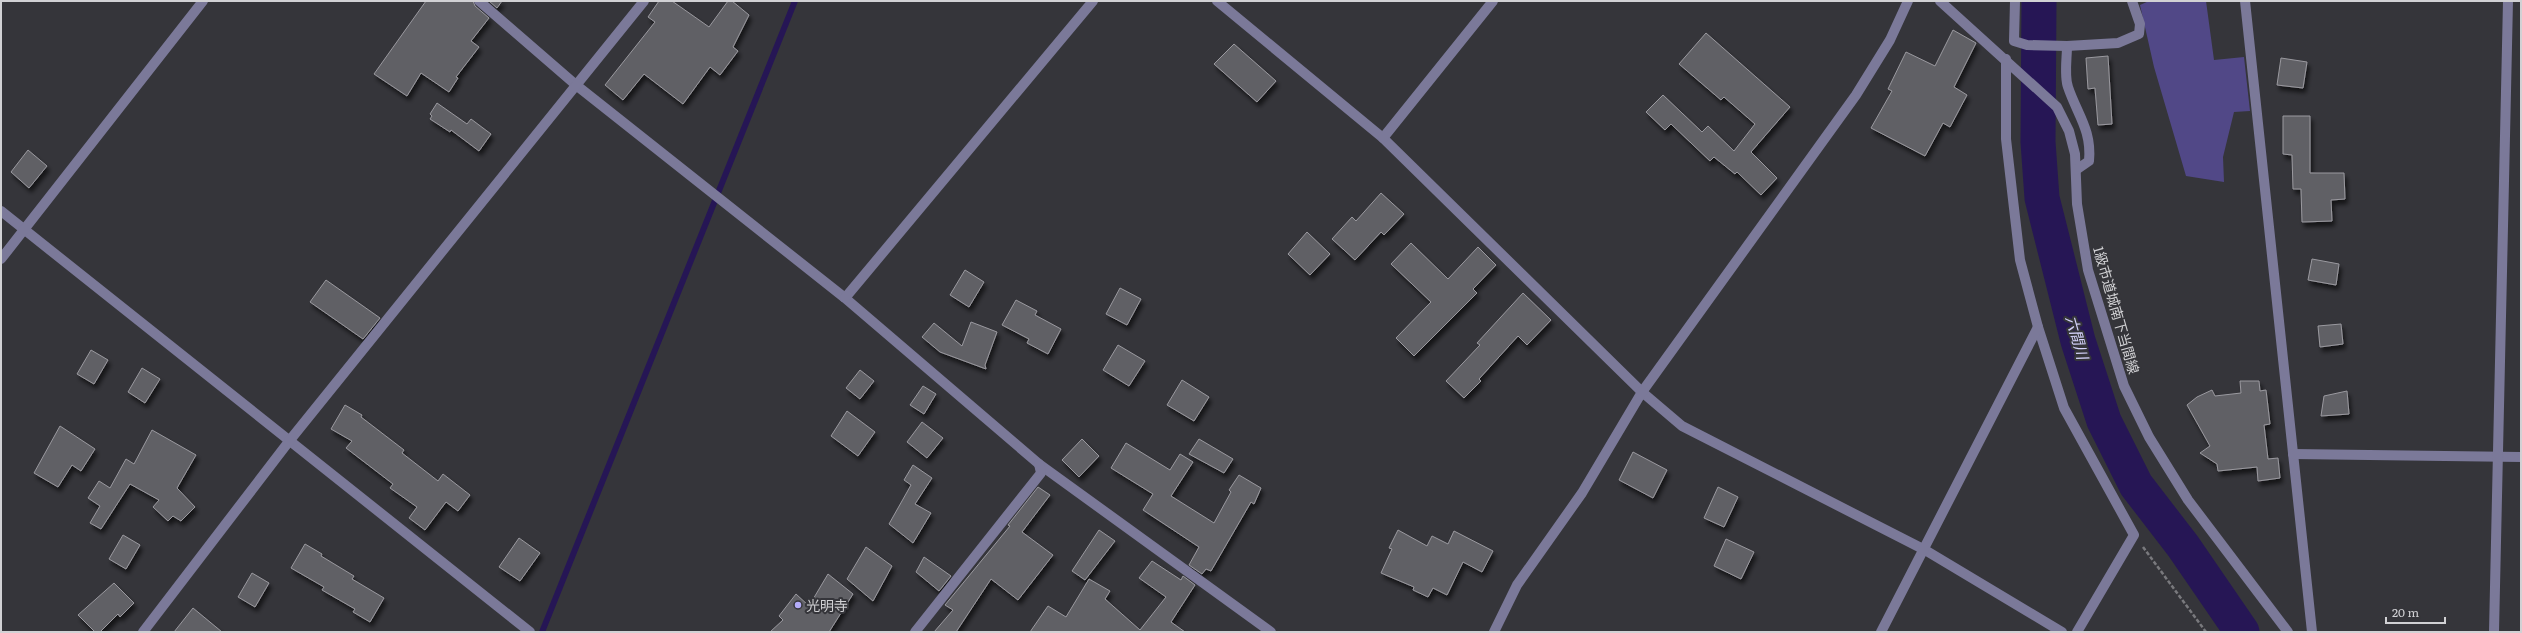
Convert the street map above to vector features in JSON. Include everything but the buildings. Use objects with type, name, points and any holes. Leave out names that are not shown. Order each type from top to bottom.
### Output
[{"type":"street","points":[[1,259],[204,1]]},
{"type":"street","points":[[479,1],[576,85],[845,298],[1039,464],[1271,632]]},
{"type":"street","points":[[143,632],[290,440],[644,1]]},
{"type":"street","points":[[845,298],[1093,1]]},
{"type":"street","points":[[1217,1],[1383,138],[1642,392],[1682,426],[1925,550],[2062,632]]},
{"type":"street","points":[[1383,138],[1493,1]]},
{"type":"street","points":[[1494,632],[1517,585],[1582,493],[1642,392],[1856,95],[1890,40],[1908,1]]},
{"type":"street","name":"1級市道城南下当間線","points":[[1940,1],[2006,59],[2057,107],[2069,131],[2075,154],[2077,204],[2088,270],[2124,386],[2149,437],[2188,500],[2288,632]]},
{"type":"street","points":[[2015,1],[2014,41],[2027,45],[2051,47],[2118,44],[2139,34],[2140,24],[2132,1]]},
{"type":"street","points":[[2245,1],[2312,632]]},
{"type":"street","points":[[2494,632],[2508,1]]},
{"type":"street","points":[[2068,46],[2067,86],[2082,116],[2091,145],[2089,160],[2076,170]]},
{"type":"street","points":[[2006,59],[2006,140],[2020,260],[2038,327],[2064,408],[2134,535],[2077,632]]},
{"type":"street","points":[[1,211],[527,630]]},
{"type":"street","points":[[1881,632],[1925,550],[2038,327]]},
{"type":"street","points":[[2293,454],[2521,457]]},
{"type":"street","points":[[915,632],[1041,472],[1039,464]]},
{"type":"path","points":[[2134,535],[2206,632]]},
{"type":"shaded area","points":[[2149,1],[2206,1],[2214,60],[2244,57],[2250,111],[2234,112],[2223,157],[2224,182],[2186,176],[2154,67],[2140,5]]},
{"type":"waterway","points":[[542,632],[795,1]]},
{"type":"waterway","name":"六間川","points":[[2039,1],[2038,142],[2042,198],[2078,341],[2104,421],[2136,485],[2183,546],[2242,632]]},
{"type":"place","name":"光明寺","points":[[798,605]]}]
